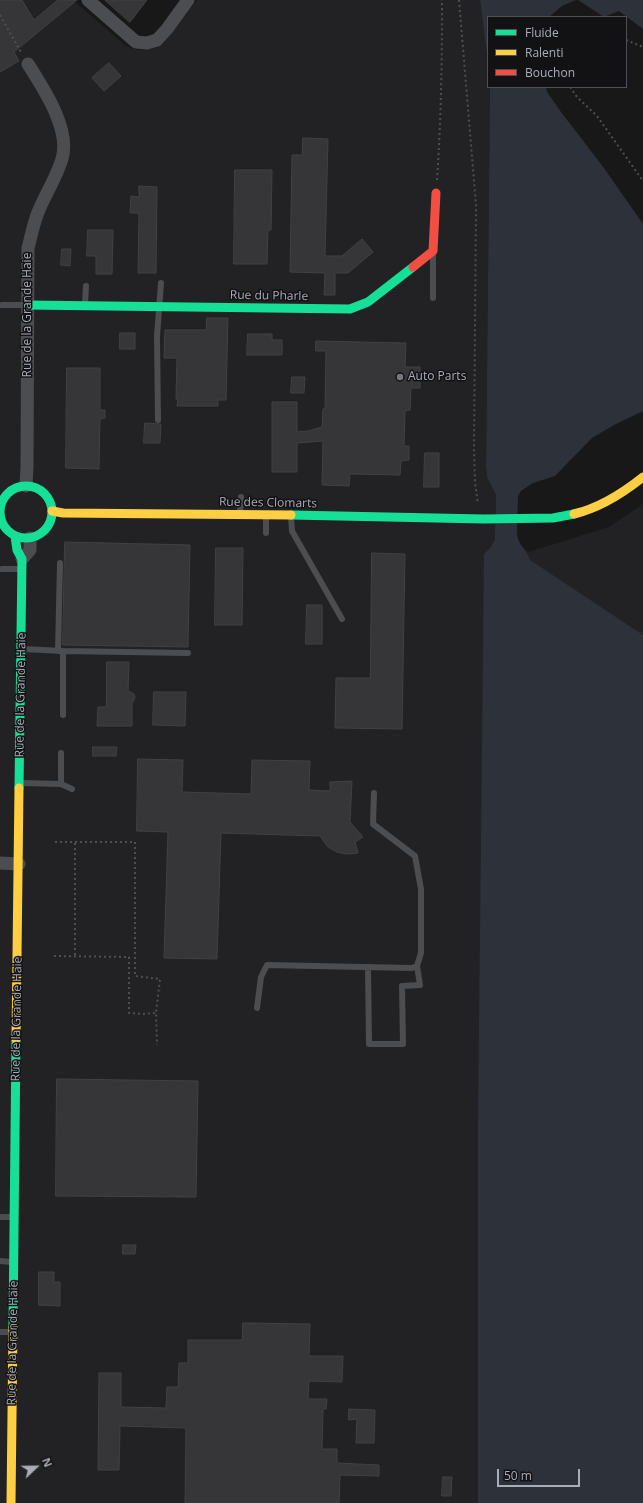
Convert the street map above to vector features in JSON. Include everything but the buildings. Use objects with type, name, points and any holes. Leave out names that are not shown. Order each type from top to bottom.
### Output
[{"type":"street","points":[[88,0],[136,42],[147,43],[156,40],[167,29],[188,0]]},
{"type":"street","name":"Rue de la Grande Haie","points":[[26,486],[28,248],[37,216],[63,158],[63,138],[59,118],[28,64]]},
{"type":"street","points":[[433,251],[436,193]]},
{"type":"street","name":"Rue du Pharle","points":[[27,305],[91,308],[160,306],[350,309],[368,302],[433,251]]},
{"type":"street","name":"Rue des Clomarts","points":[[52,511],[63,513],[240,514],[484,519],[553,518],[577,513],[604,503],[628,489],[643,477]]},
{"type":"street","points":[[26,486],[34,487],[41,491],[50,503],[52,511],[52,518],[49,526],[38,536],[30,538],[15,536],[8,532],[1,518],[0,510],[2,503],[12,491],[26,486]]},
{"type":"street","name":"Rue de la Grande Haie","points":[[10,1503],[8,1492],[13,1332],[22,564],[17,550],[15,536]]},
{"type":"street","points":[[22,564],[30,550],[30,538]]},
{"type":"street","points":[[0,863],[19,864]]},
{"type":"lane","points":[[433,251],[433,298]]},
{"type":"lane","points":[[158,420],[157,336],[160,306],[160,282]]},
{"type":"lane","points":[[86,286],[91,308]]},
{"type":"lane","points":[[2,305],[27,305]]},
{"type":"lane","points":[[240,514],[241,497]]},
{"type":"lane","points":[[266,515],[266,533]]},
{"type":"lane","points":[[291,515],[292,531],[342,619]]},
{"type":"lane","points":[[60,563],[61,651],[64,715]]},
{"type":"lane","points":[[2,569],[22,564]]},
{"type":"lane","points":[[21,649],[188,653]]},
{"type":"lane","points":[[61,753],[61,784]]},
{"type":"lane","points":[[20,783],[61,784],[72,789]]},
{"type":"lane","points":[[368,967],[367,984],[369,1044],[403,1044],[402,986],[420,985],[417,966],[421,953],[421,889],[415,856],[373,824],[374,793]]},
{"type":"lane","points":[[257,1008],[261,977],[267,965],[412,968],[417,966]]},
{"type":"lane","points":[[0,1217],[14,1217]]},
{"type":"lane","points":[[0,1261],[14,1262]]},
{"type":"lane","points":[[0,1332],[13,1332]]},
{"type":"path","points":[[436,193],[442,87],[441,0]]},
{"type":"path","points":[[459,0],[476,205],[474,448],[475,483],[479,507]]},
{"type":"path","points":[[0,15],[28,64]]},
{"type":"path","points":[[627,40],[643,47]]},
{"type":"path","points":[[571,88],[577,97],[597,116],[643,181]]},
{"type":"path","points":[[55,842],[135,842],[134,976],[160,979],[156,1013],[157,1045]]},
{"type":"path","points":[[74,955],[75,842]]},
{"type":"path","points":[[54,956],[74,955],[135,957]]},
{"type":"path","points":[[129,957],[129,1013],[156,1013]]},
{"type":"shaded area","points":[[0,0],[73,0],[126,46],[138,50],[152,49],[163,44],[197,0],[480,0],[487,55],[487,88],[490,88],[486,467],[487,477],[496,495],[495,532],[517,532],[517,538],[521,546],[528,552],[609,527],[643,504],[643,1503],[0,1503]]},
{"type":"shaded area","points":[[480,0],[576,0],[562,6],[550,16],[487,16],[487,55]]},
{"type":"shaded area","points":[[578,0],[643,0],[643,29],[619,11],[602,16]]},
{"type":"shaded area","points":[[490,88],[546,88],[547,92],[561,112],[604,168],[643,224],[643,411],[592,438],[555,476],[533,483],[521,491],[518,496],[517,536],[530,560],[643,635],[643,1503],[478,1503],[478,1121],[484,554],[495,540],[496,495],[487,477]]},
{"type":"traffic: fast","points":[[27,305],[350,309],[368,302],[413,267]]},
{"type":"traffic: fast","points":[[26,486],[36,488],[44,494],[50,502],[52,512],[50,522],[44,530],[36,536],[26,538],[16,536],[8,530],[2,522],[0,512],[2,502],[8,494],[16,488],[26,486]]},
{"type":"traffic: fast","points":[[291,515],[484,519],[553,518],[574,514]]},
{"type":"traffic: fast","points":[[15,536],[17,550],[22,559],[19,788]]},
{"type":"traffic: fast","points":[[13,1327],[16,1039]]},
{"type":"traffic: slow","points":[[574,514],[593,508],[610,499],[643,477]]},
{"type":"traffic: slow","points":[[52,511],[63,513],[291,515]]},
{"type":"traffic: slow","points":[[16,1039],[19,788]]},
{"type":"traffic: slow","points":[[11,1503],[13,1327]]},
{"type":"traffic: jam","points":[[413,267],[433,251],[436,193]]},
{"type":"place","name":"Auto Parts","points":[[400,377]]}]
